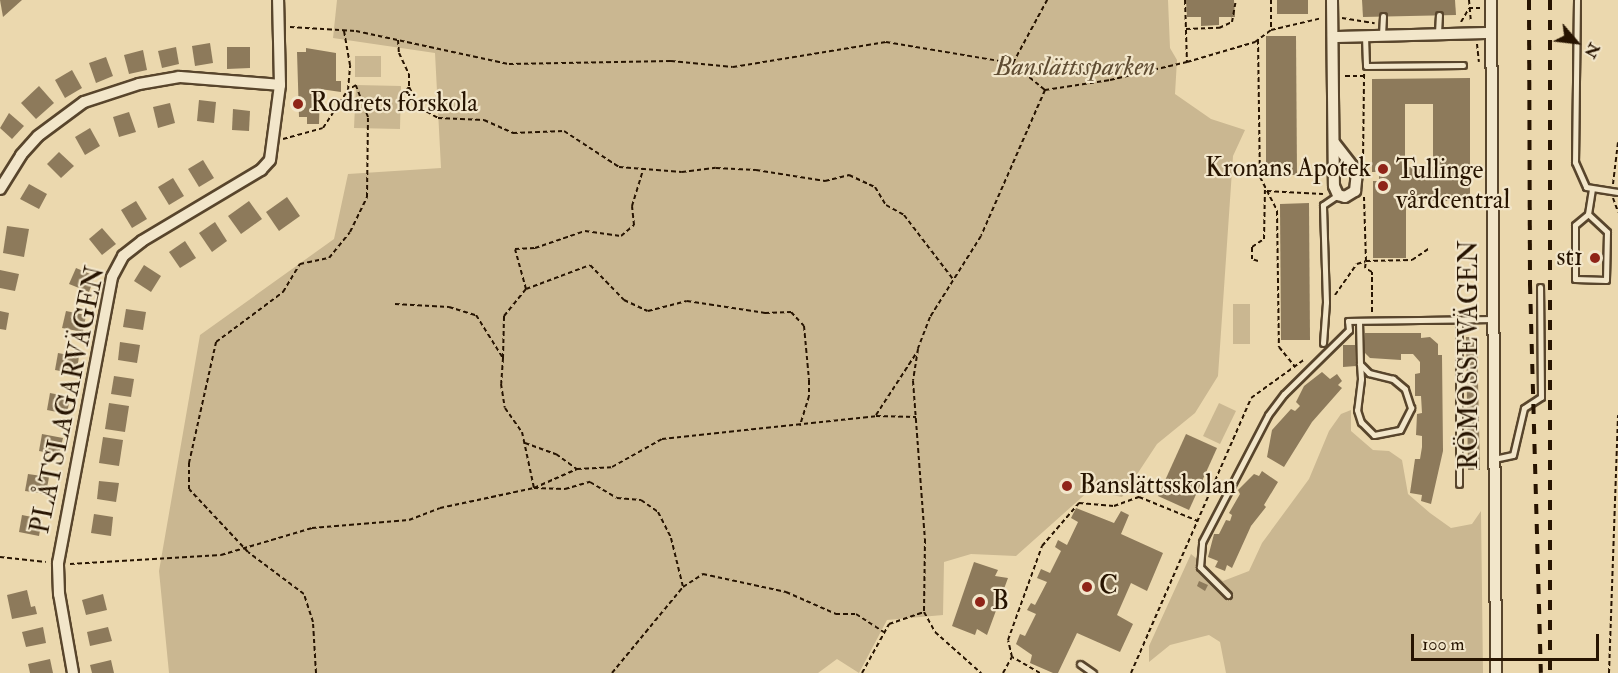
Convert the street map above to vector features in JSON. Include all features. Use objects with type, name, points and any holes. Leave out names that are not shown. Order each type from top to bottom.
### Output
[{"type":"street","name":"PLÅTSLAGARVÄGEN","points":[[73,673],[59,594],[112,277],[123,256],[261,170],[270,160],[279,142],[278,0]]},
{"type":"street","points":[[1332,0],[1334,186],[1338,195],[1345,197],[1355,191],[1357,172],[1354,163],[1335,144]]},
{"type":"street","name":"RÖMOSSEVÄGEN","points":[[1491,0],[1496,673]]},
{"type":"street","points":[[1333,37],[1365,36],[1383,30],[1490,33]]},
{"type":"street","points":[[0,189],[21,155],[38,136],[84,102],[139,84],[179,77],[280,85]]},
{"type":"lane","points":[[1577,0],[1574,152],[1582,182],[1592,189],[1615,192]]},
{"type":"lane","points":[[1438,30],[1439,15]]},
{"type":"lane","points":[[1383,16],[1383,30]]},
{"type":"lane","points":[[1365,36],[1366,66],[1463,65]]},
{"type":"lane","points":[[1588,214],[1607,232],[1605,280],[1575,279],[1575,225],[1588,214],[1592,189]]},
{"type":"lane","points":[[1323,343],[1326,302],[1323,206],[1338,195]]},
{"type":"lane","points":[[1493,459],[1513,455],[1524,408],[1541,397],[1540,287]]},
{"type":"lane","points":[[1459,319],[1459,484]]},
{"type":"lane","points":[[1228,595],[1200,567],[1205,536],[1268,415],[1284,394],[1349,330],[1348,321],[1492,319]]},
{"type":"lane","points":[[1359,321],[1360,364],[1357,410],[1361,422],[1374,435],[1400,430],[1411,408],[1405,389],[1393,379],[1369,373],[1360,364]]},
{"type":"lane","points":[[1080,664],[1093,673]]},
{"type":"path","points":[[1012,63],[1047,0]]},
{"type":"path","points":[[1185,0],[1187,62]]},
{"type":"path","points":[[1186,29],[1219,28],[1232,22],[1236,0]]},
{"type":"path","points":[[1271,0],[1271,30]]},
{"type":"path","points":[[1438,30],[1462,21],[1469,8]]},
{"type":"path","points":[[285,18],[286,27],[344,30],[398,39],[509,64],[671,61],[733,67],[886,42],[1012,63],[1045,90],[1110,80],[1187,62],[1258,40],[1271,30],[1332,16],[1383,30]]},
{"type":"path","points":[[344,30],[350,65],[348,90]]},
{"type":"path","points":[[398,39],[399,53],[409,74],[409,87],[420,108],[438,118],[484,120],[513,133],[564,131],[619,167],[682,172],[726,168],[825,181],[849,175],[875,187],[886,206],[904,215],[952,279]]},
{"type":"path","points":[[1258,40],[1260,177],[1277,211],[1279,347],[1295,367]]},
{"type":"path","points":[[1332,76],[1363,76]]},
{"type":"path","points":[[279,142],[323,128],[348,90],[356,85],[368,117],[367,197],[350,232],[329,258],[300,264],[283,292],[216,342],[189,463],[189,489],[245,548],[304,594],[314,622],[316,673]]},
{"type":"path","points":[[401,98],[409,87]]},
{"type":"path","points":[[876,416],[918,349],[930,317],[952,279],[981,236],[1045,90]]},
{"type":"path","points":[[279,142],[283,130]]},
{"type":"path","points":[[1618,142],[1615,192],[1618,212]]},
{"type":"path","points":[[526,290],[515,249],[536,248],[585,231],[621,236],[634,225],[632,206],[643,169]]},
{"type":"path","points":[[1258,261],[1252,259],[1252,247],[1264,240],[1265,186]]},
{"type":"path","points":[[1267,191],[1338,195]]},
{"type":"path","points":[[1370,320],[1372,278],[1366,261],[1412,260],[1430,248]]},
{"type":"path","points":[[534,488],[525,442],[505,408],[501,384],[504,316],[526,290],[591,266],[624,300],[648,311],[687,301],[765,313],[791,312],[804,326],[809,380],[809,396],[800,426]]},
{"type":"path","points":[[394,304],[449,307],[476,315],[503,358]]},
{"type":"path","points":[[918,349],[913,381],[925,539],[924,612],[935,632],[981,673]]},
{"type":"path","points":[[1609,673],[1618,415]]},
{"type":"path","points":[[0,557],[62,567],[67,564],[183,559],[245,548],[312,528],[409,520],[440,508],[534,488],[578,469],[612,467],[662,439],[711,431],[800,426],[876,416],[916,417]]},
{"type":"path","points":[[525,442],[556,454],[578,469]]},
{"type":"path","points":[[534,488],[565,489],[590,482],[617,498],[641,500],[658,512],[671,538],[682,587]]},
{"type":"path","points":[[1003,673],[1012,657],[1008,640],[1042,546],[1079,503],[1114,506],[1139,497],[1198,520]]},
{"type":"path","points":[[612,673],[682,587],[703,574],[786,592],[836,614],[856,614],[884,632]]},
{"type":"path","points":[[862,673],[884,632],[902,618],[924,612]]},
{"type":"path","points":[[1012,657],[1040,673]]},
{"type":"green space","name":"Banslättssparken","points":[[337,0],[1168,0],[1170,48],[1177,60],[1175,94],[1211,119],[1245,130],[1233,156],[1218,376],[1195,413],[1157,444],[1122,497],[1090,490],[1016,556],[971,554],[944,562],[943,615],[887,620],[859,673],[837,659],[818,673],[169,673],[159,571],[200,335],[334,239],[348,174],[441,168],[435,53],[333,38]]},
{"type":"green space","points":[[355,56],[381,56],[381,77],[355,77]]},
{"type":"green space","points":[[356,85],[401,86],[400,129],[354,128]]},
{"type":"green space","points":[[1233,304],[1250,304],[1250,344],[1233,344]]},
{"type":"green space","points":[[1219,403],[1236,411],[1220,444],[1203,436]]},
{"type":"green space","points":[[1351,410],[1351,431],[1373,450],[1389,451],[1402,460],[1408,494],[1430,513],[1451,528],[1472,524],[1481,511],[1483,673],[1226,673],[1220,642],[1209,635],[1170,645],[1149,662],[1149,646],[1191,554],[1223,581],[1249,571],[1262,543],[1309,479],[1329,431],[1341,414]]},
{"type":"building","points":[[0,0],[22,0],[3,17]]},
{"type":"building","points":[[1186,0],[1234,0],[1235,17],[1219,17],[1219,25],[1201,26],[1201,17],[1187,17]]},
{"type":"building","points":[[1277,0],[1308,0],[1308,14],[1277,14]]},
{"type":"building","points":[[1362,0],[1455,0],[1456,15],[1363,17]]},
{"type":"building","points":[[1266,36],[1296,36],[1297,175],[1266,175]]},
{"type":"building","points":[[210,43],[213,63],[195,66],[192,46]]},
{"type":"building","points":[[176,47],[179,64],[162,68],[158,51]]},
{"type":"building","points":[[227,47],[250,47],[250,68],[227,69]]},
{"type":"building","points":[[306,48],[336,53],[336,81],[341,81],[341,92],[320,89],[319,124],[307,124],[307,117],[299,117],[297,52],[306,52]]},
{"type":"building","points":[[143,50],[147,70],[129,74],[124,55]]},
{"type":"building","points":[[106,57],[113,76],[96,83],[89,63]]},
{"type":"building","points":[[72,70],[82,88],[65,98],[55,80]]},
{"type":"building","points":[[1470,78],[1470,201],[1406,201],[1406,258],[1373,258],[1373,181],[1379,181],[1379,172],[1372,172],[1372,79]],"holes":[[[1405,104],[1433,104],[1433,167],[1405,167]]]},
{"type":"building","points":[[39,86],[54,103],[36,119],[21,103]]},
{"type":"building","points":[[199,100],[216,102],[214,123],[197,121]]},
{"type":"building","points":[[170,103],[175,123],[158,128],[153,107]]},
{"type":"building","points":[[233,109],[250,111],[249,131],[232,130]]},
{"type":"building","points":[[129,112],[136,132],[119,137],[113,117]]},
{"type":"building","points":[[9,113],[24,126],[12,139],[0,128]]},
{"type":"building","points":[[90,128],[100,146],[85,155],[75,137]]},
{"type":"building","points":[[59,152],[74,166],[61,178],[47,164]]},
{"type":"building","points":[[203,160],[214,178],[199,187],[188,169]]},
{"type":"building","points":[[173,178],[184,196],[169,205],[158,187]]},
{"type":"building","points":[[29,184],[47,194],[39,209],[20,199]]},
{"type":"building","points":[[287,197],[300,216],[279,231],[266,212]]},
{"type":"building","points":[[136,201],[147,219],[132,228],[121,210]]},
{"type":"building","points":[[249,201],[262,219],[241,234],[228,216]]},
{"type":"building","points":[[1309,203],[1310,340],[1281,340],[1280,204]]},
{"type":"building","points":[[215,222],[227,241],[212,252],[199,233]]},
{"type":"building","points":[[7,226],[29,229],[24,257],[3,253]]},
{"type":"building","points":[[102,228],[116,244],[102,255],[89,239]]},
{"type":"building","points":[[185,241],[196,258],[180,268],[169,252]]},
{"type":"building","points":[[144,265],[161,276],[151,292],[134,281]]},
{"type":"building","points":[[76,268],[95,276],[89,292],[69,284]]},
{"type":"building","points":[[0,270],[19,274],[15,291],[0,288]]},
{"type":"building","points":[[126,309],[146,312],[143,330],[123,327]]},
{"type":"building","points":[[0,311],[9,313],[6,330],[0,329]]},
{"type":"building","points":[[66,311],[86,315],[83,332],[62,328]]},
{"type":"building","points":[[1365,333],[1421,333],[1421,338],[1430,337],[1438,344],[1438,355],[1442,355],[1443,451],[1431,504],[1421,501],[1422,495],[1410,493],[1415,459],[1420,459],[1422,447],[1422,436],[1416,435],[1417,414],[1422,413],[1421,396],[1415,396],[1415,374],[1420,373],[1420,362],[1413,354],[1401,354],[1401,360],[1370,358],[1365,353]]},
{"type":"building","points":[[1466,337],[1477,337],[1480,470],[1468,470]]},
{"type":"building","points":[[120,342],[140,345],[137,363],[118,360]]},
{"type":"building","points":[[1343,345],[1355,345],[1356,366],[1343,367]]},
{"type":"building","points":[[58,353],[79,357],[76,374],[55,370]]},
{"type":"building","points":[[1322,372],[1330,379],[1337,374],[1342,381],[1338,385],[1342,388],[1312,422],[1284,467],[1267,457],[1272,430],[1291,409],[1295,411],[1300,406],[1296,402],[1304,386]]},
{"type":"building","points":[[114,376],[134,379],[131,397],[111,394]]},
{"type":"building","points":[[50,393],[70,397],[67,414],[47,410]]},
{"type":"building","points":[[109,403],[129,406],[125,432],[105,429]]},
{"type":"building","points":[[42,434],[63,438],[59,455],[39,451]]},
{"type":"building","points":[[1186,434],[1217,448],[1189,510],[1158,496]]},
{"type":"building","points":[[103,437],[123,440],[119,466],[99,463]]},
{"type":"building","points":[[1262,471],[1278,482],[1264,505],[1266,507],[1251,526],[1232,568],[1227,565],[1225,571],[1215,567],[1218,561],[1208,557],[1214,534],[1219,534],[1226,520],[1230,521],[1232,515],[1229,513],[1240,494],[1238,490],[1254,474],[1259,476]]},
{"type":"building","points":[[28,474],[49,477],[46,494],[25,491]]},
{"type":"building","points":[[99,481],[119,483],[116,502],[97,499]]},
{"type":"building","name":"C","points":[[1076,508],[1114,523],[1121,511],[1129,515],[1121,534],[1163,553],[1147,591],[1131,583],[1117,615],[1133,624],[1120,652],[1077,633],[1058,673],[1053,673],[1030,663],[1032,655],[1016,644],[1020,634],[1025,636],[1036,614],[1027,610],[1031,603],[1035,605],[1047,582],[1037,578],[1041,569],[1050,573],[1061,551],[1055,547],[1058,540],[1067,545],[1078,522],[1071,518]]},
{"type":"building","points":[[94,514],[113,517],[111,536],[91,533]]},
{"type":"building","points":[[22,515],[42,519],[39,536],[19,532]]},
{"type":"building","name":"B","points":[[974,562],[998,570],[995,576],[1008,578],[987,635],[977,629],[975,635],[952,626]]},
{"type":"building","points":[[1199,581],[1208,585],[1205,591],[1197,586]]},
{"type":"building","points":[[27,590],[31,607],[35,606],[37,614],[12,619],[7,595]]},
{"type":"building","points":[[103,594],[107,610],[86,615],[82,600]]},
{"type":"building","points":[[43,627],[46,643],[26,647],[22,632]]},
{"type":"building","points":[[108,627],[112,641],[90,646],[87,632]]},
{"type":"building","points":[[50,659],[53,673],[30,673],[28,664]]},
{"type":"building","points":[[111,660],[114,673],[92,673],[90,665]]},
{"type":"railway","points":[[1529,0],[1530,284],[1541,673]]},
{"type":"railway","points":[[1550,0],[1550,673]]},
{"type":"place","name":"Rodrets förskola","points":[[298,104]]},
{"type":"place","name":"Kronans Apotek","points":[[1383,169]]},
{"type":"place","name":"Tullinge vårdcentral","points":[[1383,186]]},
{"type":"place","name":"st1","points":[[1595,258]]},
{"type":"place","name":"Banslättsskolan","points":[[1067,486]]},
{"type":"place","name":"C","points":[[1087,587]]},
{"type":"place","name":"B","points":[[980,602]]}]
